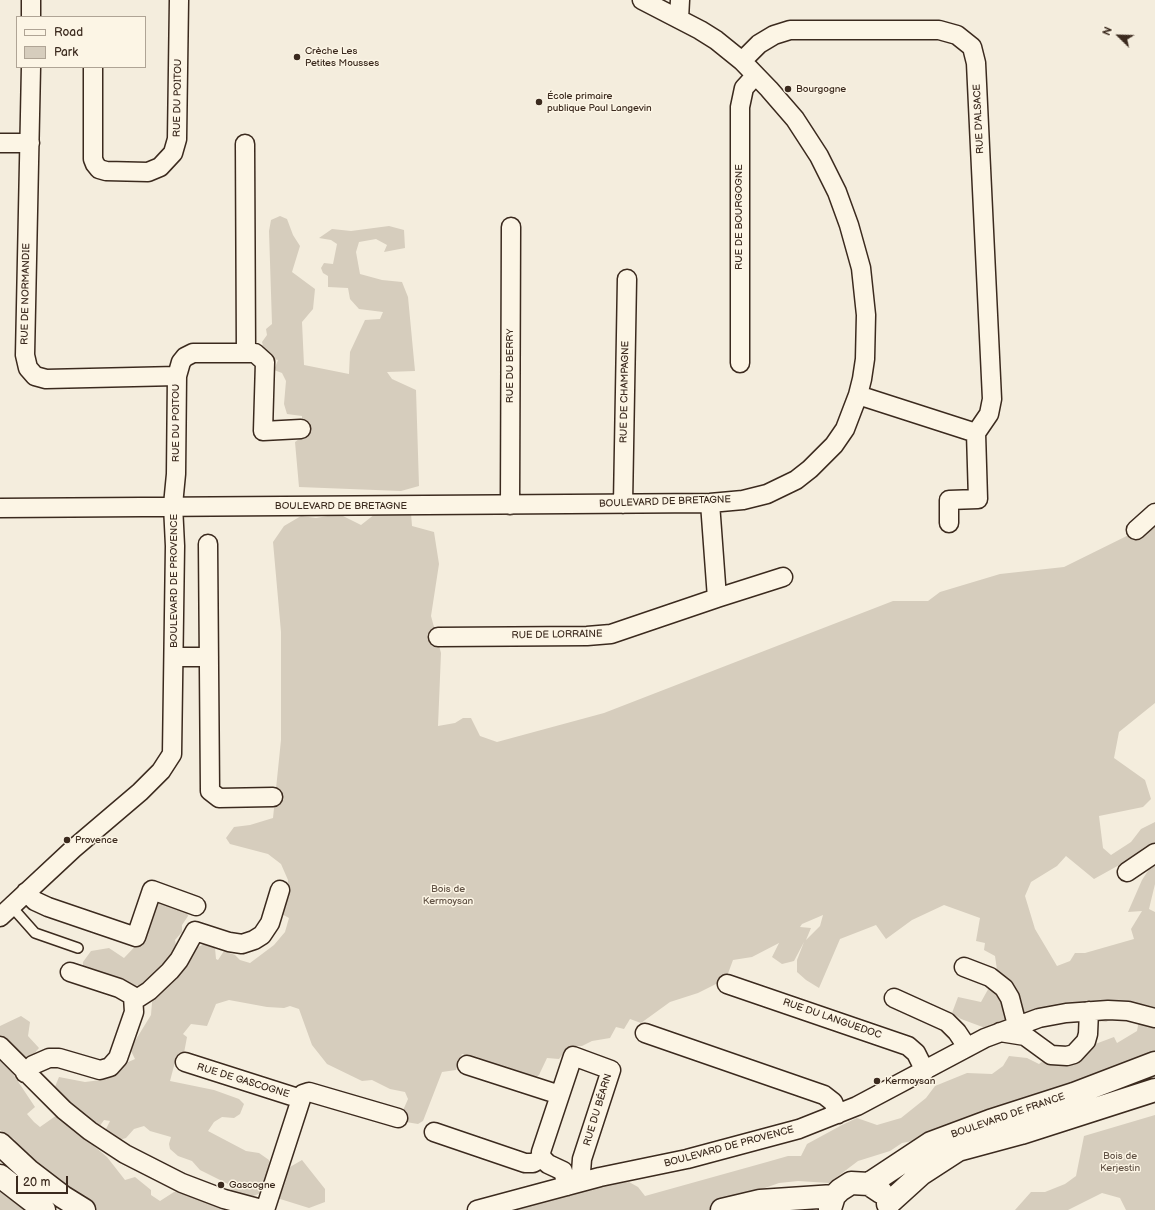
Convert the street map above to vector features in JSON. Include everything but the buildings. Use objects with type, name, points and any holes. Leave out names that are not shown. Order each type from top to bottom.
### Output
[{"type":"main road","name":"BOULEVARD DE FRANCE","points":[[1155,1063],[1074,1094],[931,1142],[869,1184],[883,1194],[888,1207],[921,1174],[958,1150],[1021,1133],[1155,1090]]},
{"type":"main road","points":[[0,1144],[29,1171],[63,1197],[84,1210]]},
{"type":"main road","points":[[0,1176],[44,1210]]},
{"type":"main road","points":[[722,1210],[760,1201],[832,1203],[840,1190],[851,1183],[869,1184]]},
{"type":"street","points":[[31,0],[31,16]]},
{"type":"street","name":"RUE DU POITOU","points":[[93,68],[95,164],[100,169],[106,171],[148,172],[160,167],[173,153],[177,140],[180,0]]},
{"type":"street","name":"BOULEVARD DE BRETAGNE","points":[[0,508],[173,505],[216,507],[710,503],[755,498],[780,489],[796,480],[822,458],[834,445],[845,429],[858,396],[865,360],[866,315],[861,268],[849,225],[830,176],[806,133],[742,61],[716,40],[642,0]]},
{"type":"street","points":[[679,19],[680,0]]},
{"type":"street","name":"RUE D'ALSACE","points":[[742,61],[759,44],[774,35],[790,30],[939,30],[957,35],[972,47],[976,63],[992,399],[989,414],[976,433]]},
{"type":"street","name":"RUE DE NORMANDIE","points":[[31,68],[25,355],[28,368],[35,376],[46,379],[177,376]]},
{"type":"street","name":"RUE DE BOURGOGNE","points":[[740,363],[740,107],[744,88],[755,76]]},
{"type":"street","points":[[0,143],[30,143]]},
{"type":"street","points":[[245,144],[246,353]]},
{"type":"street","name":"RUE DU BERRY","points":[[510,505],[511,227]]},
{"type":"street","name":"RUE DE CHAMPAGNE","points":[[623,504],[627,279]]},
{"type":"street","name":"RUE DU POITOU","points":[[173,505],[176,474],[177,376],[181,362],[185,357],[193,353],[255,353],[265,362],[263,431],[300,429]]},
{"type":"street","points":[[858,396],[976,433],[978,499],[950,500],[949,523]]},
{"type":"street","points":[[710,503],[717,598]]},
{"type":"street","name":"BOULEVARD DE PROVENCE","points":[[6,911],[73,849],[140,792],[168,762],[172,754],[174,742],[173,505]]},
{"type":"street","points":[[1136,530],[1155,513]]},
{"type":"street","points":[[208,544],[210,791],[219,798],[273,797]]},
{"type":"street","name":"RUE DE LORRAINE","points":[[438,636],[587,636],[611,634],[783,577]]},
{"type":"street","name":"BOULEVARD DE PROVENCE","points":[[174,657],[209,657]]},
{"type":"street","points":[[1127,872],[1155,853]]},
{"type":"street","points":[[26,892],[36,901],[48,907],[136,937],[152,890],[196,906]]},
{"type":"street","points":[[135,1000],[149,991],[170,971],[186,949],[195,930],[229,942],[242,944],[254,940],[262,935],[270,923],[280,890]]},
{"type":"street","points":[[964,967],[990,977],[1004,988],[1038,1044]]},
{"type":"street","points":[[25,1073],[33,1065],[49,1058],[59,1058],[93,1070],[100,1070],[110,1068],[118,1058],[134,1012],[135,1000],[133,996],[125,990],[70,972]]},
{"type":"street","name":"RUE DU LANGUEDOC","points":[[727,984],[908,1046],[916,1053],[925,1071]]},
{"type":"street","points":[[894,998],[947,1022],[957,1032],[967,1048]]},
{"type":"street","points":[[998,1032],[1018,1034],[1038,1044],[1051,1055],[1067,1056],[1074,1054],[1081,1048],[1088,1034],[1088,1011]]},
{"type":"street","name":"BOULEVARD DE PROVENCE","points":[[477,1210],[576,1183],[663,1165],[769,1138],[838,1114],[878,1096],[998,1032],[1053,1014],[1088,1011],[1128,1011],[1155,1018]]},
{"type":"street","points":[[645,1033],[824,1095],[833,1102],[838,1114]]},
{"type":"street","points":[[0,1046],[25,1073],[81,1124],[134,1159],[182,1183],[224,1198],[265,1210]]},
{"type":"street","name":"RUE DU BÉARN","points":[[542,1158],[542,1147],[573,1056],[611,1070],[582,1159],[581,1172],[576,1183]]},
{"type":"street","name":"RUE DE GASCOGNE","points":[[185,1062],[301,1099]]},
{"type":"street","points":[[467,1065],[560,1095]]},
{"type":"street","name":"RUE DE GASCOGNE","points":[[265,1210],[303,1094],[309,1092],[398,1118]]},
{"type":"street","points":[[434,1132],[525,1163],[533,1163],[542,1158],[548,1164],[563,1170],[576,1183]]},
{"type":"lane","name":"BOULEVARD DE PROVENCE","points":[[6,911],[35,933],[78,948]]},
{"type":"green space","points":[[280,216],[287,219],[293,235],[300,246],[292,272],[315,289],[313,309],[302,322],[304,365],[349,374],[350,352],[365,320],[380,319],[383,312],[359,309],[350,299],[348,288],[328,287],[328,276],[323,273],[321,268],[324,263],[333,264],[337,244],[331,240],[319,238],[332,229],[351,231],[389,226],[404,230],[405,248],[384,252],[387,245],[376,239],[359,242],[356,252],[360,274],[382,280],[402,282],[408,297],[415,371],[387,372],[392,379],[416,390],[419,486],[401,491],[299,487],[295,442],[302,437],[302,416],[287,414],[284,404],[286,381],[282,373],[274,370],[278,360],[266,357],[262,342],[267,335],[266,329],[272,324],[269,231],[271,220]]},
{"type":"green space","name":"Bois de Kermoysan","points":[[411,513],[412,526],[434,532],[439,564],[431,616],[441,653],[438,726],[455,723],[463,718],[471,718],[480,736],[497,742],[604,713],[893,601],[928,601],[940,592],[1000,574],[1064,567],[1147,526],[1155,527],[1155,703],[1119,732],[1114,758],[1145,780],[1151,799],[1143,807],[1099,816],[1103,848],[1111,855],[1131,842],[1141,829],[1155,822],[1155,845],[1152,851],[1121,864],[1094,879],[1066,856],[1057,866],[1031,882],[1025,896],[1035,929],[1057,966],[1070,961],[1075,953],[1085,953],[1134,939],[1131,929],[1142,911],[1128,912],[1142,880],[1155,860],[1155,884],[1149,909],[1155,912],[1155,1059],[933,1137],[902,1143],[890,1151],[858,1161],[829,1183],[798,1181],[779,1183],[745,1195],[751,1210],[500,1210],[522,1207],[584,1189],[629,1182],[638,1187],[645,1196],[788,1156],[801,1156],[807,1144],[842,1125],[857,1118],[877,1125],[901,1118],[926,1098],[935,1086],[967,1073],[992,1074],[1003,1066],[1009,1056],[1027,1058],[1039,1064],[1051,1055],[1090,1046],[1114,1037],[1117,1043],[1137,1031],[1141,1009],[1125,1012],[1106,1022],[1085,1019],[988,1029],[961,1019],[952,1013],[958,997],[981,1002],[991,984],[998,977],[995,956],[984,950],[985,943],[976,941],[980,918],[944,905],[912,920],[886,939],[876,925],[840,939],[819,988],[797,972],[797,960],[804,942],[794,961],[782,964],[772,957],[779,943],[752,957],[733,960],[726,979],[698,993],[670,1002],[641,1023],[630,1019],[624,1029],[616,1027],[610,1038],[592,1041],[582,1046],[574,1046],[566,1050],[559,1059],[547,1058],[539,1075],[532,1080],[462,1054],[456,1070],[442,1072],[423,1121],[418,1124],[406,1122],[401,1115],[408,1099],[405,1092],[390,1089],[372,1080],[362,1081],[327,1064],[312,1045],[299,1009],[290,1006],[284,1008],[267,1007],[229,1000],[216,1004],[207,1026],[191,1024],[183,1034],[187,1037],[184,1053],[181,1062],[175,1062],[170,1081],[214,1090],[239,1099],[244,1104],[240,1114],[234,1118],[222,1117],[214,1122],[208,1131],[246,1151],[259,1153],[269,1160],[270,1166],[278,1174],[302,1160],[325,1189],[325,1202],[309,1208],[261,1193],[251,1197],[234,1195],[228,1184],[200,1170],[192,1161],[178,1156],[170,1149],[169,1144],[171,1137],[150,1131],[144,1126],[134,1129],[126,1138],[116,1141],[107,1134],[106,1129],[110,1121],[104,1120],[97,1130],[52,1094],[59,1077],[85,1082],[101,1080],[118,1064],[126,1063],[135,1059],[130,1049],[151,1015],[152,1002],[156,991],[153,983],[142,984],[126,989],[82,972],[83,962],[91,951],[109,948],[124,958],[145,936],[149,928],[151,910],[159,900],[187,910],[188,916],[182,925],[182,932],[175,940],[176,945],[188,954],[195,948],[205,944],[215,948],[216,959],[218,960],[224,951],[235,955],[240,960],[250,963],[274,945],[285,932],[289,918],[278,912],[287,898],[288,880],[281,864],[268,854],[230,844],[226,838],[234,827],[250,825],[273,818],[281,740],[281,632],[273,542],[284,526],[301,516],[316,518],[339,514],[361,525],[375,514]],"holes":[[[823,915],[820,926],[806,940],[811,928],[800,927],[802,924]]]},
{"type":"green space","points":[[21,1016],[30,1022],[28,1036],[39,1048],[33,1055],[11,1071],[35,1107],[27,1114],[34,1122],[40,1127],[57,1115],[107,1157],[125,1180],[135,1177],[151,1190],[151,1195],[160,1201],[174,1192],[184,1189],[219,1206],[221,1210],[97,1210],[88,1205],[23,1153],[14,1139],[0,1130],[0,1026]]},
{"type":"green space","name":"Bois de Kerjestin","points":[[1155,1115],[1155,1210],[1126,1210],[1120,1198],[1102,1193],[1068,1210],[1015,1210],[1031,1192],[1045,1192],[1065,1184],[1076,1176],[1084,1136]]},
{"type":"green space","points":[[0,1191],[12,1200],[26,1210],[0,1210]]},
{"type":"place","name":"Crèche Les Petites Mousses","points":[[297,57]]},
{"type":"place","name":"Bourgogne","points":[[788,89]]},
{"type":"place","name":"École primaire publique Paul Langevin","points":[[539,102]]},
{"type":"place","name":"Provence","points":[[67,840]]},
{"type":"place","name":"Kermoysan","points":[[877,1081]]},
{"type":"place","name":"Gascogne","points":[[221,1185]]}]
